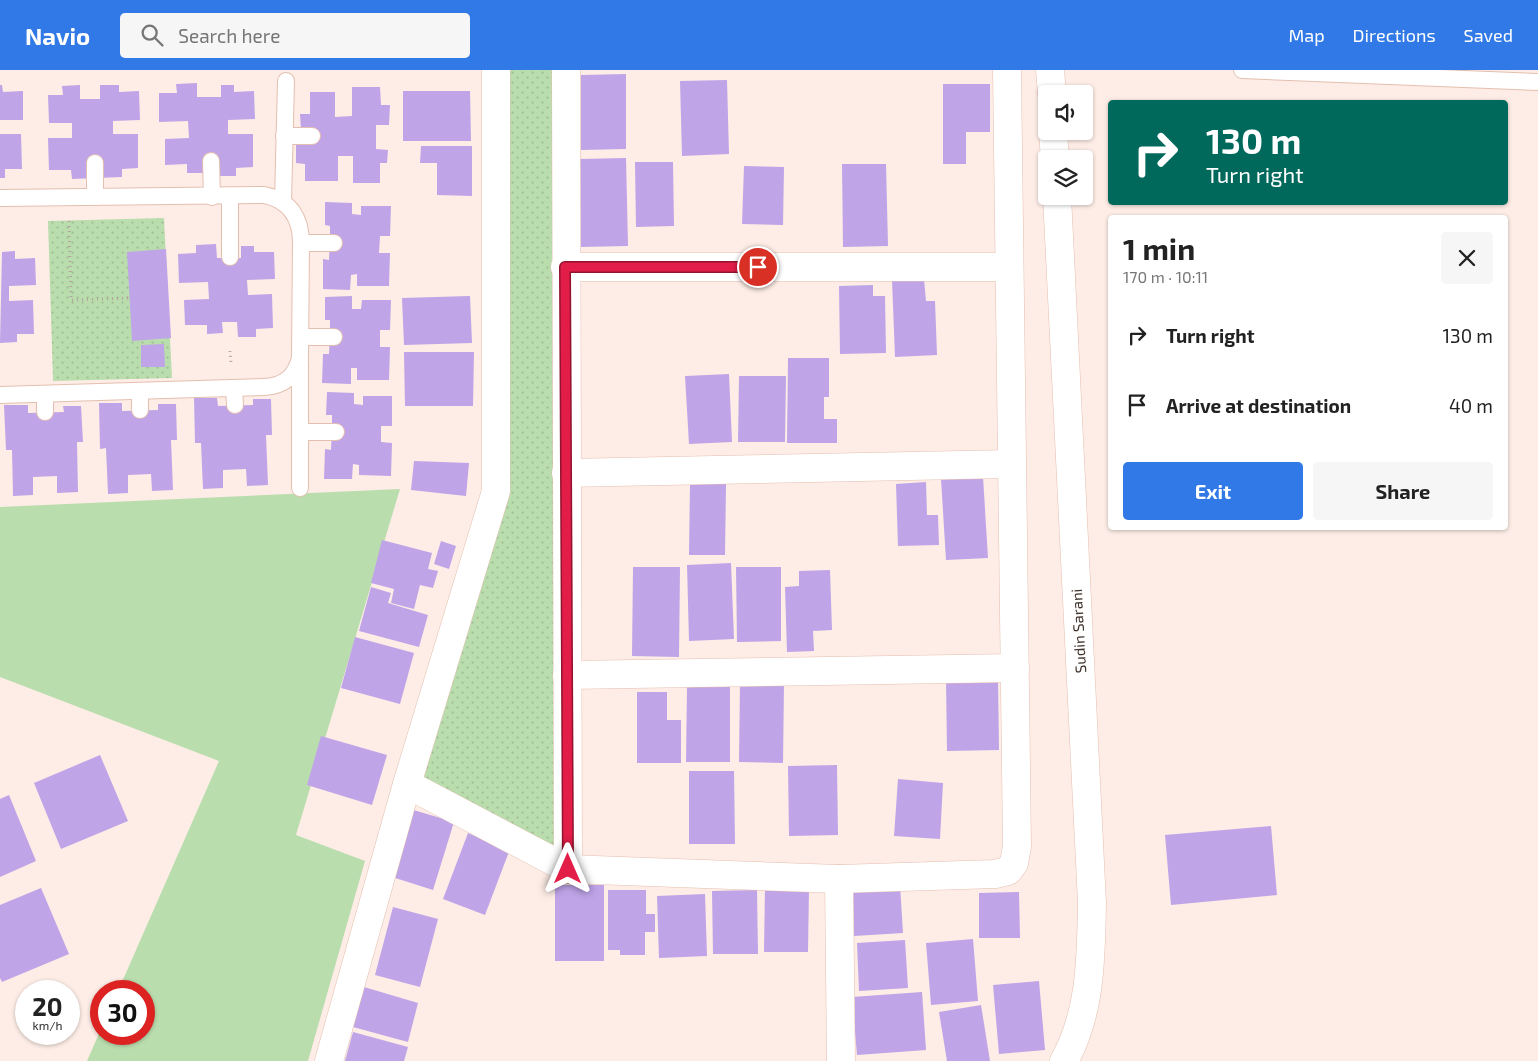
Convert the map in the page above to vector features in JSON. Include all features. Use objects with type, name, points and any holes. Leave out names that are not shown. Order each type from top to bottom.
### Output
[{"type":"street","points":[[329,1061],[407,784],[496,491],[496,70]]},
{"type":"street","points":[[566,70],[568,869]]},
{"type":"street","points":[[407,784],[568,869],[839,879],[995,874],[1008,871],[1014,863],[1017,846],[1010,464],[1008,70]]},
{"type":"street","points":[[1050,70],[1051,85]]},
{"type":"street","name":"Sudin Sarani","points":[[1057,205],[1092,904],[1091,950],[1086,1003],[1076,1039],[1064,1061]]},
{"type":"street","points":[[565,267],[1009,267]]},
{"type":"street","points":[[566,473],[1010,464]]},
{"type":"street","points":[[567,675],[1015,668]]},
{"type":"street","points":[[839,879],[841,1061]]},
{"type":"lane","points":[[1242,70],[1538,82]]},
{"type":"lane","points":[[283,202],[286,81]]},
{"type":"lane","points":[[284,136],[312,136]]},
{"type":"lane","points":[[211,161],[212,196]]},
{"type":"lane","points":[[95,163],[95,197]]},
{"type":"lane","points":[[0,198],[264,195],[283,202],[298,219],[301,229],[300,488]]},
{"type":"lane","points":[[230,196],[230,258]]},
{"type":"lane","points":[[301,243],[334,243]]},
{"type":"lane","points":[[300,337],[334,337]]},
{"type":"lane","points":[[0,395],[274,386],[284,383],[297,368],[300,358]]},
{"type":"lane","points":[[234,388],[235,405]]},
{"type":"lane","points":[[140,390],[140,410]]},
{"type":"lane","points":[[44,394],[45,412]]},
{"type":"lane","points":[[300,432],[336,432]]},
{"type":"path","points":[[69,197],[71,300],[130,298]]},
{"type":"green space","points":[[496,70],[566,70],[568,869],[407,784],[496,491]]},
{"type":"green space","points":[[164,218],[172,378],[53,381],[48,221]]},
{"type":"green space","points":[[400,489],[296,835],[365,861],[308,1061],[87,1061],[94,1045],[155,1045],[155,980],[123,980],[219,761],[0,677],[0,507]]},
{"type":"building","points":[[626,74],[626,149],[581,150],[581,75]]},
{"type":"building","points":[[727,80],[729,154],[682,156],[680,81]]},
{"type":"building","points":[[197,83],[197,97],[221,97],[221,85],[234,85],[234,92],[254,91],[255,119],[228,120],[228,134],[253,134],[253,167],[236,168],[236,176],[218,176],[218,161],[203,162],[203,173],[187,173],[187,164],[165,165],[165,139],[189,138],[188,121],[159,122],[159,93],[177,93],[176,84]]},
{"type":"building","points":[[943,84],[990,84],[990,132],[966,132],[966,164],[943,164]]},
{"type":"building","points":[[0,85],[2,85],[3,92],[23,91],[23,120],[0,120]]},
{"type":"building","points":[[80,85],[80,99],[100,99],[100,85],[119,85],[119,92],[139,91],[140,120],[113,121],[113,134],[138,134],[138,168],[122,169],[122,177],[72,179],[71,170],[49,170],[48,138],[72,138],[72,123],[49,123],[48,95],[63,95],[62,86]]},
{"type":"building","points":[[352,87],[380,87],[381,105],[390,105],[389,125],[376,125],[376,149],[388,150],[387,163],[380,163],[380,183],[353,183],[353,156],[338,156],[338,181],[305,181],[305,164],[296,163],[296,145],[312,145],[312,130],[301,130],[300,114],[310,114],[310,92],[335,92],[335,117],[352,116]]},
{"type":"building","points":[[403,91],[470,91],[471,141],[403,141]]},
{"type":"building","points":[[0,134],[21,134],[22,169],[5,169],[5,178],[0,178]]},
{"type":"building","points":[[421,146],[472,146],[472,196],[437,195],[437,163],[420,163]]},
{"type":"building","points":[[626,158],[628,246],[580,247],[579,159]]},
{"type":"building","points":[[635,162],[673,162],[674,226],[636,227]]},
{"type":"building","points":[[842,164],[886,164],[888,246],[843,247]]},
{"type":"building","points":[[744,166],[784,167],[783,225],[742,224]]},
{"type":"building","points":[[325,202],[352,203],[352,214],[361,215],[361,206],[391,206],[390,236],[380,236],[379,253],[390,253],[389,286],[357,286],[357,274],[351,275],[350,290],[323,289],[323,259],[329,260],[330,237],[330,226],[325,225]]},
{"type":"building","points":[[216,244],[217,258],[241,258],[241,246],[254,246],[254,252],[274,252],[275,279],[247,280],[248,295],[272,294],[273,328],[256,329],[256,337],[238,337],[237,322],[222,322],[223,333],[207,334],[207,325],[185,325],[184,300],[209,299],[208,282],[179,283],[178,254],[196,253],[196,245]]},
{"type":"building","points":[[166,249],[171,338],[132,341],[127,252]]},
{"type":"building","points":[[15,251],[15,259],[35,258],[36,285],[9,286],[9,301],[33,300],[34,334],[17,334],[17,342],[0,343],[2,252]]},
{"type":"building","points":[[924,279],[926,301],[935,301],[937,355],[895,357],[892,280]]},
{"type":"building","points":[[873,285],[873,296],[885,296],[886,353],[840,354],[839,286]]},
{"type":"building","points":[[352,296],[352,309],[361,309],[362,300],[391,300],[390,330],[380,330],[380,347],[390,347],[389,380],[357,380],[357,368],[351,368],[351,384],[322,383],[323,354],[329,354],[330,331],[330,320],[325,320],[325,297]]},
{"type":"building","points":[[470,296],[472,343],[404,345],[402,298]]},
{"type":"building","points":[[164,344],[165,367],[141,367],[141,345]]},
{"type":"building","points":[[404,352],[474,352],[473,406],[405,406]]},
{"type":"building","points":[[788,358],[829,358],[829,397],[824,397],[824,419],[837,419],[837,443],[787,443]]},
{"type":"building","points":[[729,374],[732,442],[689,444],[685,376]]},
{"type":"building","points":[[739,376],[786,376],[785,442],[738,442]]},
{"type":"building","points":[[327,392],[354,393],[354,404],[363,405],[363,396],[392,396],[392,426],[381,426],[381,442],[392,443],[391,476],[359,475],[359,465],[353,464],[352,479],[324,479],[325,449],[331,450],[332,427],[332,415],[326,415]]},
{"type":"building","points":[[194,398],[217,398],[218,406],[253,405],[253,399],[271,399],[272,435],[266,435],[268,485],[247,486],[246,469],[223,470],[223,488],[203,489],[201,443],[195,443]]},
{"type":"building","points":[[99,403],[122,403],[122,411],[158,410],[158,404],[176,404],[177,440],[171,440],[173,490],[152,491],[151,474],[128,475],[128,493],[108,494],[106,448],[100,449]]},
{"type":"building","points":[[4,405],[28,405],[28,413],[64,412],[63,406],[81,406],[83,442],[77,442],[78,492],[57,493],[57,476],[33,477],[33,495],[13,496],[12,450],[6,450]]},
{"type":"building","points":[[414,461],[469,463],[466,496],[411,490]]},
{"type":"building","points":[[983,477],[988,558],[946,560],[941,479]]},
{"type":"building","points":[[926,482],[927,515],[938,515],[939,545],[898,546],[896,484]]},
{"type":"building","points":[[690,484],[726,484],[725,555],[689,555]]},
{"type":"building","points":[[382,540],[432,553],[428,569],[438,571],[433,588],[420,585],[414,609],[391,603],[394,589],[371,583]]},
{"type":"building","points":[[441,541],[456,546],[449,569],[434,564]]},
{"type":"building","points":[[731,563],[734,639],[689,641],[687,565]]},
{"type":"building","points":[[633,567],[680,567],[679,657],[632,656]]},
{"type":"building","points":[[736,567],[781,567],[781,641],[737,642]]},
{"type":"building","points":[[830,570],[832,630],[813,631],[814,651],[787,652],[785,587],[799,586],[799,571]]},
{"type":"building","points":[[371,587],[391,593],[388,603],[428,615],[419,647],[359,631]]},
{"type":"building","points":[[355,637],[414,653],[400,704],[341,688]]},
{"type":"building","points":[[998,677],[999,750],[947,751],[946,678]]},
{"type":"building","points":[[740,683],[784,683],[783,763],[739,762]]},
{"type":"building","points":[[687,687],[730,687],[730,762],[686,762]]},
{"type":"building","points":[[637,692],[667,692],[667,720],[681,720],[681,763],[637,763]]},
{"type":"building","points":[[321,736],[387,755],[372,805],[307,785]]},
{"type":"building","points":[[100,755],[128,821],[61,849],[34,783]]},
{"type":"building","points":[[837,765],[838,835],[789,836],[788,766]]},
{"type":"building","points":[[689,771],[734,771],[735,844],[689,844]]},
{"type":"building","points":[[898,779],[943,783],[940,839],[894,836]]},
{"type":"building","points":[[9,795],[36,861],[0,877],[0,799]]},
{"type":"building","points":[[410,809],[454,822],[433,890],[389,876]]},
{"type":"building","points":[[1271,826],[1277,895],[1171,905],[1165,835]]},
{"type":"building","points":[[468,833],[510,849],[485,915],[443,899]]},
{"type":"building","points":[[555,885],[604,885],[604,961],[555,961]]},
{"type":"building","points":[[900,885],[903,933],[854,936],[852,888]]},
{"type":"building","points":[[765,887],[809,887],[808,952],[764,952]]},
{"type":"building","points":[[41,888],[69,954],[2,982],[0,978],[0,905]]},
{"type":"building","points":[[608,890],[646,890],[646,914],[655,914],[655,932],[645,932],[645,955],[620,955],[620,950],[608,950]]},
{"type":"building","points":[[757,890],[758,954],[713,954],[712,891]]},
{"type":"building","points":[[1019,892],[1020,938],[979,938],[979,893]]},
{"type":"building","points":[[705,894],[707,956],[659,958],[657,896]]},
{"type":"building","points":[[393,907],[438,919],[420,987],[375,975]]},
{"type":"building","points":[[973,939],[978,1001],[931,1005],[926,943]]},
{"type":"building","points":[[905,940],[908,988],[859,991],[857,943]]},
{"type":"building","points":[[1039,981],[1045,1050],[999,1054],[993,985]]},
{"type":"building","points":[[364,987],[418,1003],[408,1042],[353,1027]]},
{"type":"building","points":[[922,992],[926,1050],[857,1055],[852,997]]},
{"type":"building","points":[[981,1005],[990,1061],[947,1061],[939,1012]]},
{"type":"building","points":[[353,1032],[408,1047],[404,1061],[345,1061]]},
{"type":"route","points":[[568,869],[565,267],[758,267]]}]
